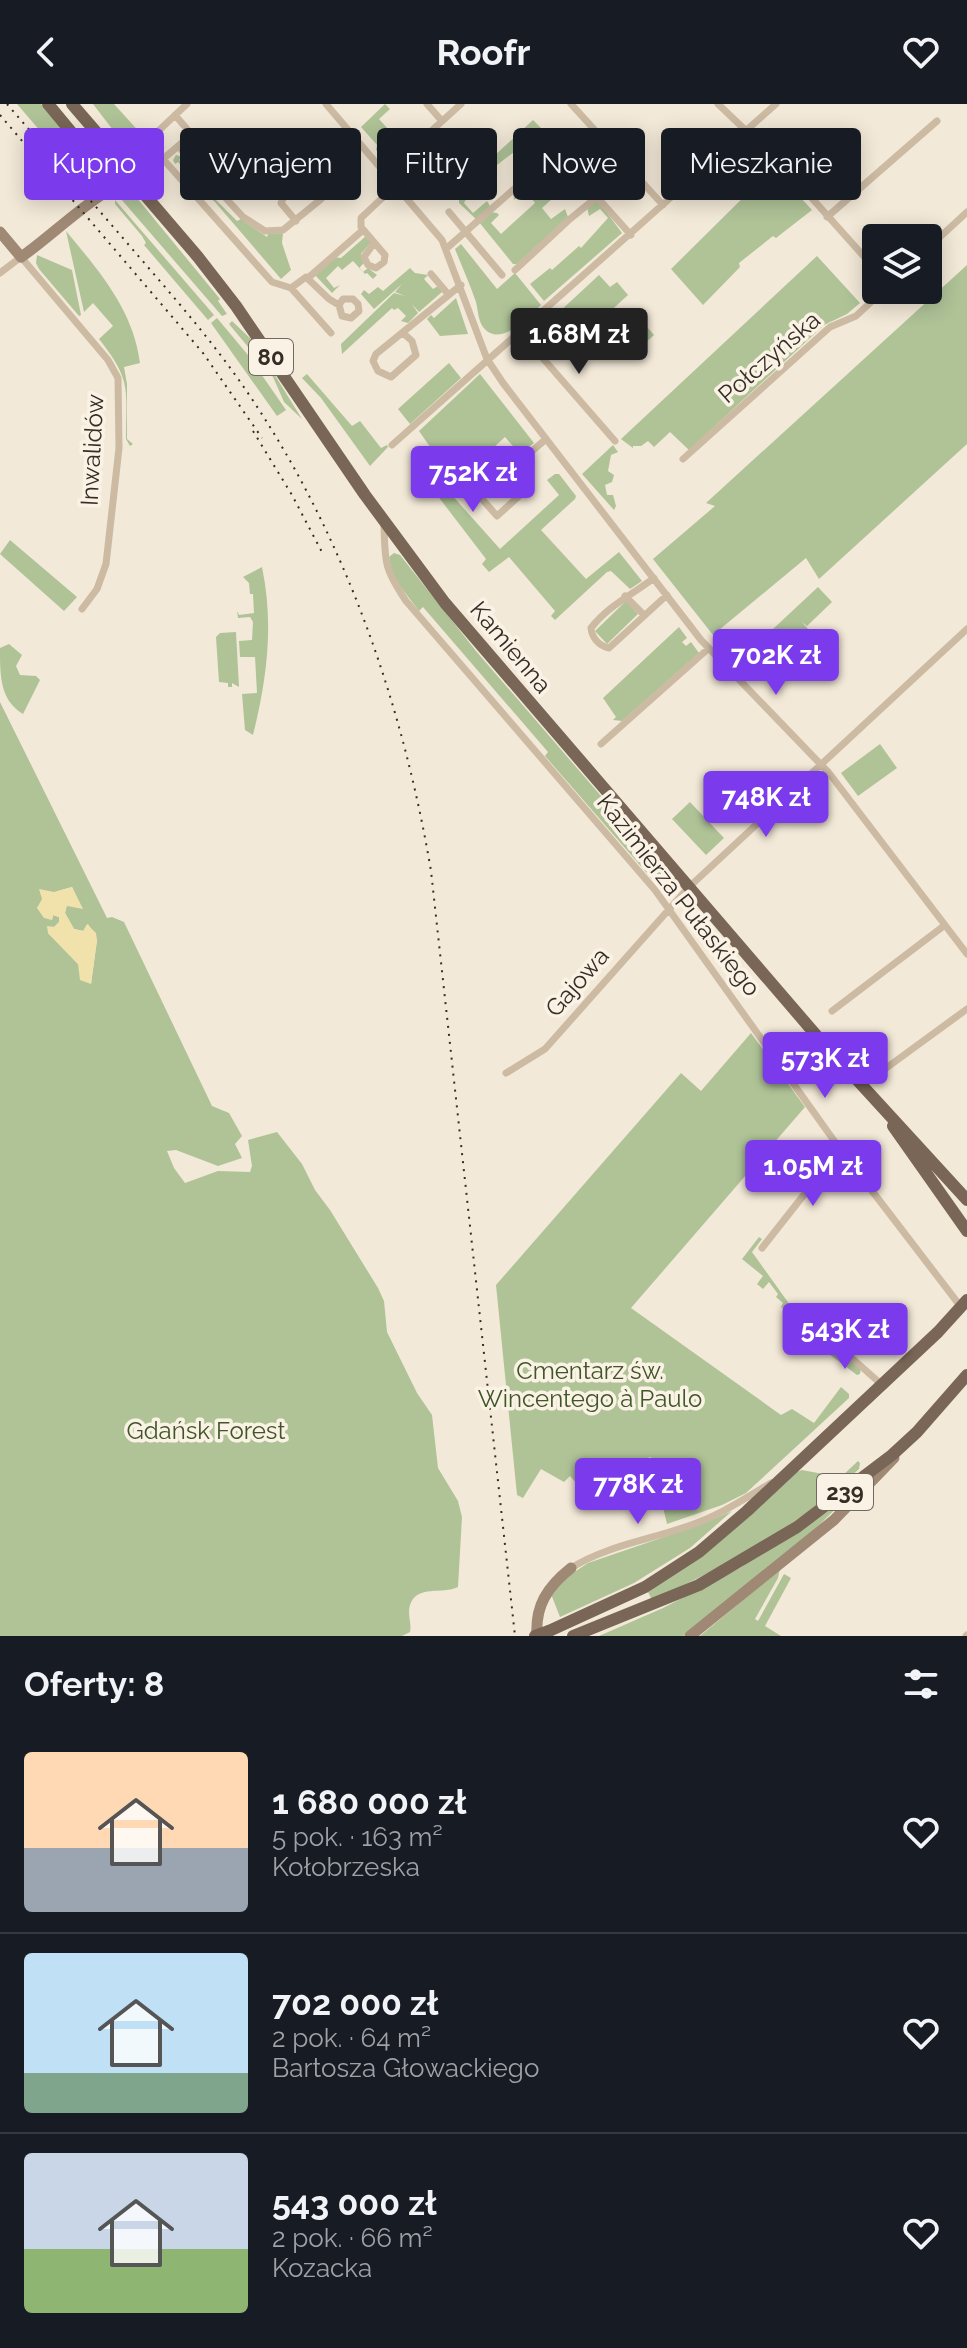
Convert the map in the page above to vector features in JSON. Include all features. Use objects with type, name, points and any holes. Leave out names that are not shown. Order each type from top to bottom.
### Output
[{"type":"main road","name":"Kamienna","points":[[48,104],[68,128]]},
{"type":"main road","name":"Kamienna","points":[[72,104],[93,128]]},
{"type":"main road","name":"Kamienna","points":[[149,200],[236,306],[405,551],[517,688],[887,1115],[912,1137],[967,1200]]},
{"type":"main road","name":"Kamienna","points":[[887,1115],[967,1231]]},
{"type":"main road","name":"239","points":[[539,1631],[641,1589],[699,1552],[938,1332],[964,1303]]},
{"type":"main road","name":"239","points":[[573,1636],[699,1585],[797,1527],[917,1432],[967,1375]]},
{"type":"street","points":[[161,128],[187,104]]},
{"type":"street","points":[[326,104],[377,164]]},
{"type":"street","points":[[427,104],[442,121]]},
{"type":"street","points":[[434,128],[461,104]]},
{"type":"street","points":[[571,104],[663,205]]},
{"type":"street","points":[[718,104],[741,128]]},
{"type":"street","points":[[749,128],[776,104]]},
{"type":"street","points":[[175,115],[185,128]]},
{"type":"street","points":[[827,217],[937,121]]},
{"type":"street","points":[[296,221],[281,203],[284,196],[309,175],[322,186],[324,196],[296,221],[277,232],[265,231],[255,227],[178,146],[163,159],[272,282],[291,288],[331,333]]},
{"type":"street","points":[[447,248],[513,190]]},
{"type":"street","points":[[0,273],[94,200]]},
{"type":"street","points":[[374,243],[360,222],[380,200]]},
{"type":"street","points":[[409,200],[447,248],[487,359],[546,439],[709,648],[822,766],[967,954]]},
{"type":"street","points":[[515,270],[594,200]]},
{"type":"street","points":[[600,200],[631,235]]},
{"type":"street","points":[[392,445],[669,200]]},
{"type":"street","points":[[812,200],[862,255]]},
{"type":"street","points":[[449,212],[502,275]]},
{"type":"street","points":[[942,235],[967,212]]},
{"type":"street","points":[[291,288],[304,277],[308,278],[363,230]]},
{"type":"street","name":"Inwalidów","points":[[0,232],[108,360],[118,378],[119,448],[106,564],[97,589],[82,609]]},
{"type":"street","points":[[540,246],[547,255]]},
{"type":"street","points":[[431,274],[448,294]]},
{"type":"street","points":[[308,278],[339,305]]},
{"type":"street","points":[[403,333],[412,341],[416,355],[391,377],[383,375],[373,361],[376,354],[461,285]]},
{"type":"street","name":"Połczyńska","points":[[683,459],[830,327],[856,316],[869,304]]},
{"type":"street","points":[[520,332],[615,441]]},
{"type":"street","points":[[514,466],[529,487],[497,516],[482,499],[483,493],[514,466],[546,439]]},
{"type":"street","name":"Kazimierza Pułaskiego","points":[[384,522],[387,571],[406,601],[593,815],[669,908],[840,1149],[964,1303]]},
{"type":"street","points":[[384,556],[391,548],[405,551]]},
{"type":"street","points":[[654,578],[625,596],[591,628],[592,635],[609,648],[667,595]]},
{"type":"street","points":[[625,596],[644,615]]},
{"type":"street","points":[[688,888],[966,632]]},
{"type":"street","points":[[601,744],[709,648]]},
{"type":"street","name":"Gajowa","points":[[506,1073],[545,1049],[688,888]]},
{"type":"street","points":[[832,1011],[945,925]]},
{"type":"street","points":[[878,1074],[967,1009]]},
{"type":"street","points":[[762,1248],[840,1149]]},
{"type":"street","points":[[827,1336],[881,1384]]},
{"type":"street","points":[[690,1636],[834,1520],[917,1432]]},
{"type":"street","points":[[539,1631],[539,1608],[545,1595],[571,1568],[603,1552],[715,1516],[742,1503],[780,1478]]},
{"type":"street","points":[[641,1589],[641,1610]]},
{"type":"green space","points":[[17,104],[41,104],[62,128],[38,128]]},
{"type":"green space","points":[[93,104],[114,104],[136,128],[111,128]]},
{"type":"green space","points":[[385,104],[390,109],[379,119],[387,128],[377,128],[377,145],[361,127]]},
{"type":"green space","points":[[533,120],[541,128],[524,128]]},
{"type":"green space","points":[[513,139],[513,153],[497,165],[497,153]]},
{"type":"green space","points":[[176,155],[180,156],[180,164],[175,164],[173,160]]},
{"type":"green space","points":[[115,200],[214,315],[208,320],[144,245],[142,236],[115,204]]},
{"type":"green space","points":[[122,200],[139,200],[220,299],[218,301],[227,314],[222,316]]},
{"type":"green space","points":[[213,200],[216,200],[237,221],[241,219],[267,237],[268,234],[283,233],[282,243],[291,270],[281,279]]},
{"type":"green space","points":[[459,200],[466,200],[464,203],[473,213],[487,201],[490,206],[477,220]]},
{"type":"green space","points":[[533,200],[551,200],[542,208],[551,219],[565,209],[568,217],[517,264],[513,264],[479,222],[490,212],[497,213],[499,215],[491,223],[501,234],[535,203]]},
{"type":"green space","points":[[741,200],[803,200],[812,210],[739,263],[740,267],[703,305],[671,269]]},
{"type":"green space","points":[[596,201],[622,233],[544,301],[530,284],[550,268],[552,270],[579,246],[581,248],[608,218],[600,209],[589,216],[587,207]]},
{"type":"green space","points":[[66,231],[113,292],[136,343],[140,363],[124,367],[127,384],[127,439],[133,444],[130,446],[126,439],[125,386],[117,365],[99,339],[113,326],[93,303],[84,312]]},
{"type":"green space","points":[[366,236],[371,242],[361,254],[364,263],[359,268],[353,261],[342,270],[338,266],[326,278],[334,288],[340,285],[332,293],[314,274],[333,257],[341,258]]},
{"type":"green space","points":[[461,244],[497,289],[515,273],[541,305],[514,329],[497,335],[490,333],[480,321],[476,302],[455,249]]},
{"type":"green space","points":[[37,255],[72,270],[81,315],[39,269]]},
{"type":"green space","points":[[817,256],[860,303],[847,314],[824,325],[689,450],[670,432],[654,447],[648,441],[633,448],[621,439]]},
{"type":"green space","points":[[967,265],[967,444],[819,579],[806,558],[713,635],[653,559],[715,506],[706,503],[924,304],[942,304],[942,288]]},
{"type":"green space","points":[[368,268],[377,275],[373,279],[363,272]]},
{"type":"green space","points":[[410,268],[415,273],[428,275],[424,279],[433,289],[438,286],[442,292],[419,312],[412,304],[418,313],[408,323],[401,321],[406,316],[398,308],[392,308],[342,354],[341,344],[394,293],[405,296],[395,292],[402,284],[374,309],[361,294],[364,290],[369,294],[378,287],[383,291]]},
{"type":"green space","points":[[599,275],[610,287],[617,282],[628,295],[581,338],[558,313]]},
{"type":"green space","points":[[456,298],[468,334],[440,336],[427,319],[431,315],[434,318]]},
{"type":"green space","points":[[217,318],[248,355],[286,410],[277,416],[211,323]]},
{"type":"green space","points":[[641,320],[654,335],[627,359],[614,344]]},
{"type":"green space","points":[[232,321],[255,343],[302,419],[284,402],[273,377],[229,324]]},
{"type":"green space","points":[[449,363],[461,378],[410,424],[398,409]]},
{"type":"green space","points":[[307,374],[352,426],[360,421],[381,448],[387,445],[370,466],[321,398],[302,378]]},
{"type":"green space","points":[[480,374],[534,443],[520,454],[505,437],[455,483],[419,431]]},
{"type":"green space","points":[[613,445],[618,452],[611,455],[608,471],[614,475],[612,482],[605,485],[607,495],[613,495],[614,510],[582,474]]},
{"type":"green space","points":[[559,474],[576,496],[541,530],[586,579],[619,552],[642,581],[630,589],[611,571],[607,572],[555,620],[551,616],[555,611],[509,557],[489,572],[482,564],[486,559],[437,495],[430,493],[442,484],[500,549],[559,495],[547,480]]},
{"type":"green space","points":[[10,540],[77,597],[64,611],[0,554]]},
{"type":"green space","points":[[394,553],[400,555],[476,651],[670,876],[658,886],[545,756],[548,752],[423,607],[419,611],[391,569],[389,557]]},
{"type":"green space","points":[[262,567],[268,609],[267,651],[253,735],[245,730],[242,694],[257,693],[255,657],[240,657],[239,641],[252,640],[253,622],[250,617],[238,618],[237,611],[239,615],[254,613],[253,594],[250,594],[249,583],[243,577]]},
{"type":"green space","points":[[818,587],[832,602],[807,626],[802,622],[813,635],[763,681],[742,658]]},
{"type":"green space","points":[[626,601],[638,614],[607,644],[595,631]]},
{"type":"green space","points":[[679,627],[687,638],[682,642],[686,646],[691,642],[699,653],[622,721],[613,720],[616,717],[603,698]]},
{"type":"green space","points":[[236,632],[239,687],[232,683],[232,687],[228,687],[228,683],[219,682],[216,637],[220,633]]},
{"type":"green space","points":[[9,644],[22,655],[16,666],[20,675],[36,676],[40,680],[23,714],[10,702],[3,686],[0,648]]},
{"type":"green space","name":"Gdańsk Forest","points":[[0,702],[107,918],[124,922],[212,1106],[229,1113],[242,1136],[235,1144],[242,1158],[218,1166],[176,1150],[167,1151],[174,1168],[185,1183],[218,1171],[250,1172],[248,1140],[277,1132],[302,1164],[315,1190],[378,1288],[384,1301],[387,1332],[417,1393],[432,1415],[438,1468],[458,1501],[462,1517],[458,1587],[418,1594],[409,1608],[410,1632],[402,1636],[0,1636]],"holes":[[[72,887],[80,904],[66,906],[65,913],[74,929],[84,931],[88,924],[97,940],[91,984],[78,964],[48,933],[59,922],[59,917],[53,915],[52,920],[37,908],[48,896]]]},
{"type":"green space","points":[[880,744],[897,768],[858,796],[841,773]]},
{"type":"green space","points":[[690,802],[724,838],[706,855],[672,819]]},
{"type":"green space","name":"Cmentarz św. Wincentego à Paulo","points":[[751,1033],[805,1107],[631,1308],[781,1415],[792,1409],[814,1423],[841,1387],[849,1398],[746,1493],[722,1505],[667,1524],[651,1457],[606,1468],[610,1486],[589,1498],[570,1476],[564,1482],[541,1469],[523,1498],[517,1495],[496,1285],[681,1073],[701,1091]]},
{"type":"green space","points":[[759,1237],[762,1239],[752,1252],[790,1305],[786,1310],[861,1368],[860,1374],[857,1375],[817,1345],[821,1338],[781,1307],[783,1303],[776,1297],[778,1294],[769,1282],[763,1289],[757,1284],[763,1276],[742,1259]]},
{"type":"green space","points":[[858,1461],[859,1469],[787,1527],[735,1559],[652,1600],[648,1592],[796,1472],[802,1470],[823,1474],[823,1478],[842,1476]]},
{"type":"green space","points":[[864,1481],[816,1528],[683,1636],[599,1636],[663,1608],[740,1568]]},
{"type":"green space","points":[[732,1511],[690,1548],[634,1583],[560,1617],[551,1594],[567,1577],[588,1563]]},
{"type":"green space","points":[[780,1569],[755,1619],[758,1621],[784,1574],[791,1578],[765,1626],[781,1636],[700,1636]]},
{"type":"sand","points":[[72,887],[83,909],[67,906],[65,913],[74,929],[83,931],[87,924],[96,933],[91,984],[80,980],[78,964],[48,933],[47,926],[55,927],[59,917],[53,915],[52,920],[44,918],[37,908],[42,899],[39,889],[54,892]]},
{"type":"railway","points":[[7,104],[175,299],[241,383],[309,495],[363,616],[385,679],[419,807],[431,871],[515,1636]]},
{"type":"railway","points":[[0,115],[203,353],[262,438]]},
{"type":"railway","points":[[253,431],[324,556]]}]
